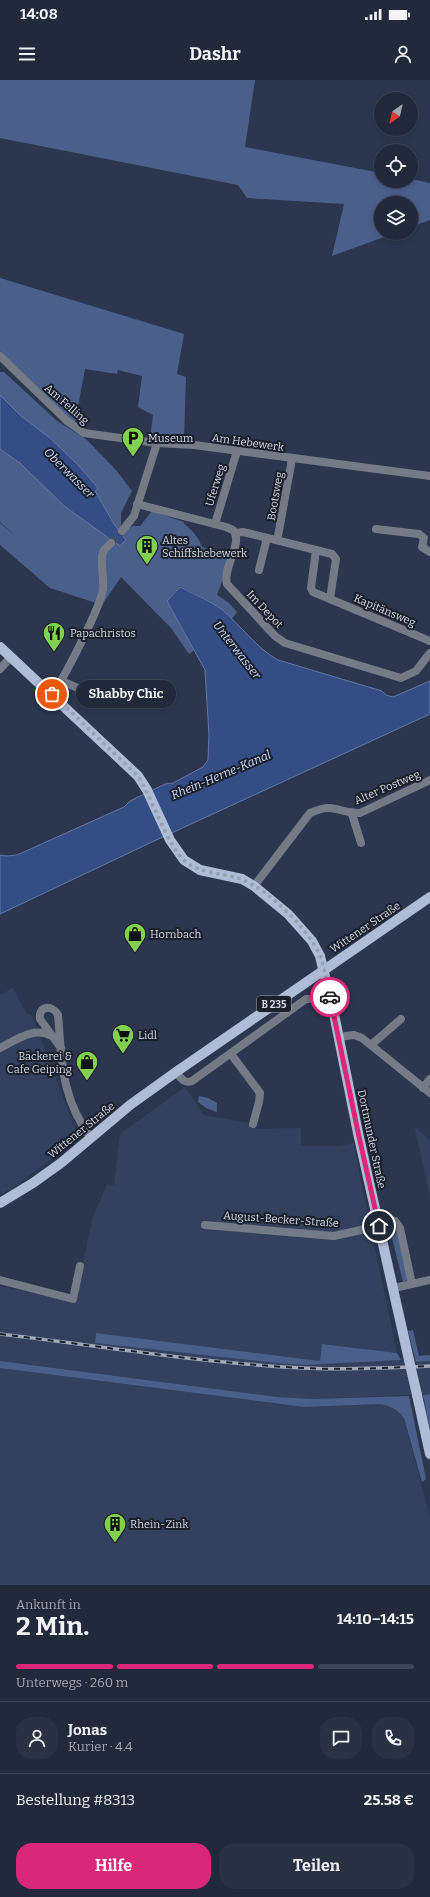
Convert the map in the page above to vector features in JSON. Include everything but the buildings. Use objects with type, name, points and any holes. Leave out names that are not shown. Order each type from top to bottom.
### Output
[{"type":"main road","name":"Dortmunder Straße","points":[[0,647],[130,767],[147,790],[170,840],[181,858],[200,870],[242,879],[254,886],[271,898],[288,914],[312,941],[320,956],[430,1454]]},
{"type":"main road","name":"Wittener Straße","points":[[0,1203],[43,1176],[130,1105],[176,1072],[430,897]]},
{"type":"street","name":"Am Felling","points":[[0,356],[67,421],[81,432],[157,443]]},
{"type":"street","name":"Am Hebewerk","points":[[157,443],[194,445],[430,476]]},
{"type":"street","points":[[122,531],[132,520],[157,443]]},
{"type":"street","name":"Uferweg","points":[[215,524],[237,451]]},
{"type":"street","name":"Bootsweg","points":[[278,536],[292,459]]},
{"type":"street","points":[[137,504],[230,528],[235,533],[243,532],[332,554],[336,559],[330,599]]},
{"type":"street","points":[[376,529],[419,534],[424,538],[422,547],[430,552]]},
{"type":"street","name":"Im Depot","points":[[235,533],[235,545],[225,578],[227,584],[282,642],[294,647],[402,678],[416,671],[430,653]]},
{"type":"street","points":[[259,570],[267,538]]},
{"type":"street","points":[[52,694],[61,681],[90,622],[103,591],[102,556],[104,550],[111,543]]},
{"type":"street","name":"Kapitänsweg","points":[[316,550],[311,588],[313,592],[430,641]]},
{"type":"street","points":[[0,668],[11,657]]},
{"type":"street","points":[[61,681],[90,692]]},
{"type":"street","name":"Alter Postweg","points":[[254,886],[310,813],[323,807],[332,807],[352,814],[360,813],[430,780]]},
{"type":"street","name":"Alter Postweg","points":[[352,814],[361,843]]},
{"type":"street","points":[[176,1072],[183,1081],[188,1083],[192,1082],[306,999],[312,999]]},
{"type":"street","points":[[61,1048],[40,1019],[41,1011],[45,1007],[50,1007],[58,1014],[67,1093],[82,1127],[91,1138]]},
{"type":"street","points":[[370,1045],[401,1019]]},
{"type":"street","points":[[0,1048],[32,1032],[43,1032],[53,1036]]},
{"type":"street","points":[[339,1037],[354,1035],[370,1045],[430,1093]]},
{"type":"street","points":[[231,1054],[260,1093],[253,1124]]},
{"type":"street","points":[[423,1088],[430,1079]]},
{"type":"street","points":[[395,1221],[400,1228],[412,1284]]},
{"type":"street","name":"August-Becker-Straße","points":[[205,1225],[334,1236],[379,1226]]},
{"type":"street","points":[[0,1280],[73,1299],[80,1266]]},
{"type":"street","points":[[394,1288],[430,1280]]},
{"type":"shaded area","points":[[0,80],[255,80],[245,147],[374,172],[374,188],[418,188],[418,180],[430,183],[430,220],[418,224],[418,196],[374,196],[374,240],[376,240],[332,256],[344,204],[247,198],[238,185],[0,138]]},
{"type":"shaded area","points":[[0,278],[184,334],[177,374],[186,377],[184,438],[150,438],[153,415],[138,407],[142,376],[118,370],[117,374],[85,369],[75,423],[37,389],[0,351]]},
{"type":"shaded area","points":[[0,372],[4,372],[57,421],[86,439],[116,470],[132,491],[121,513],[121,529],[124,532],[133,526],[140,526],[152,511],[184,522],[184,524],[195,534],[202,547],[213,551],[216,555],[230,559],[217,595],[229,603],[237,612],[232,619],[219,607],[180,586],[167,601],[194,650],[189,654],[171,628],[121,577],[102,605],[50,588],[0,545],[0,523],[17,537],[0,522]]},
{"type":"shaded area","points":[[13,988],[26,1013],[32,1016],[79,1139],[9,1190],[0,1194],[0,995]]},
{"type":"shaded area","points":[[185,1087],[204,1115],[248,1123],[256,1129],[301,1128],[301,1146],[340,1146],[353,1143],[397,1353],[322,1344],[320,1361],[96,1333],[95,1343],[303,1365],[415,1359],[416,1362],[430,1361],[430,1394],[313,1399],[277,1397],[0,1361],[0,1286],[74,1302],[93,1217],[107,1184],[114,1185],[120,1134]]},
{"type":"shaded area","points":[[199,1096],[208,1098],[217,1103],[217,1112],[206,1108],[198,1102]]},
{"type":"shaded area","points":[[416,1128],[430,1140],[430,1195],[415,1130]]},
{"type":"shaded area","points":[[388,1222],[396,1228],[408,1280],[403,1282]]},
{"type":"shaded area","points":[[413,1330],[419,1356],[430,1355],[430,1361],[416,1362],[408,1331]]},
{"type":"shaded area","points":[[96,1333],[320,1361],[322,1344],[397,1353],[401,1360],[304,1365],[277,1363],[95,1343]]},
{"type":"shaded area","points":[[0,1361],[277,1397],[313,1399],[409,1396],[426,1479],[422,1482],[404,1418],[394,1408],[380,1404],[304,1407],[0,1368]]},
{"type":"shaded area","name":"Rhein-Zink","points":[[0,1368],[304,1407],[380,1404],[390,1406],[399,1411],[404,1418],[430,1518],[430,1585],[0,1585]]},
{"type":"shaded area","points":[[430,1394],[430,1429],[423,1395]]},
{"type":"water","name":"Oberwasser","points":[[0,395],[21,416],[50,438],[78,465],[98,488],[95,491],[114,524],[126,540],[120,546],[64,506],[20,463],[0,449]]},
{"type":"water","points":[[180,587],[221,609],[262,649],[278,660],[382,691],[386,695],[393,697],[430,681],[430,714],[0,914],[0,855],[17,855],[124,807],[130,801],[165,784],[173,783],[203,767],[208,760],[209,735],[205,670],[167,601]]},
{"type":"tunnel","points":[[111,543],[122,531]]},
{"type":"railway","points":[[0,1334],[265,1366],[335,1369],[430,1366]]},
{"type":"way so far","points":[[52,694],[138,776],[147,790],[170,840],[184,860],[200,870],[242,879],[271,898],[288,914],[312,941],[320,956],[330,997]]},
{"type":"place","name":"Museum","points":[[133,458]]},
{"type":"place","name":"Altes Schiffshebewerk","points":[[147,566]]},
{"type":"place","name":"Papachristos","points":[[54,652]]},
{"type":"place","name":"Shabby Chic","points":[[52,694]]},
{"type":"place","name":"Hornbach","points":[[135,954]]},
{"type":"place","name":"Lidl","points":[[123,1054]]},
{"type":"place","name":"Bäckerei & Cafe Geiping","points":[[87,1082]]},
{"type":"place","name":"Rhein-Zink","points":[[115,1544]]},
{"type":"route","points":[[330,997],[379,1226]]},
{"type":"water label","name":"Unterwasser","points":[[237,650]]},
{"type":"water label","name":"Rhein-Herne-Kanal","points":[[221,775]]}]
